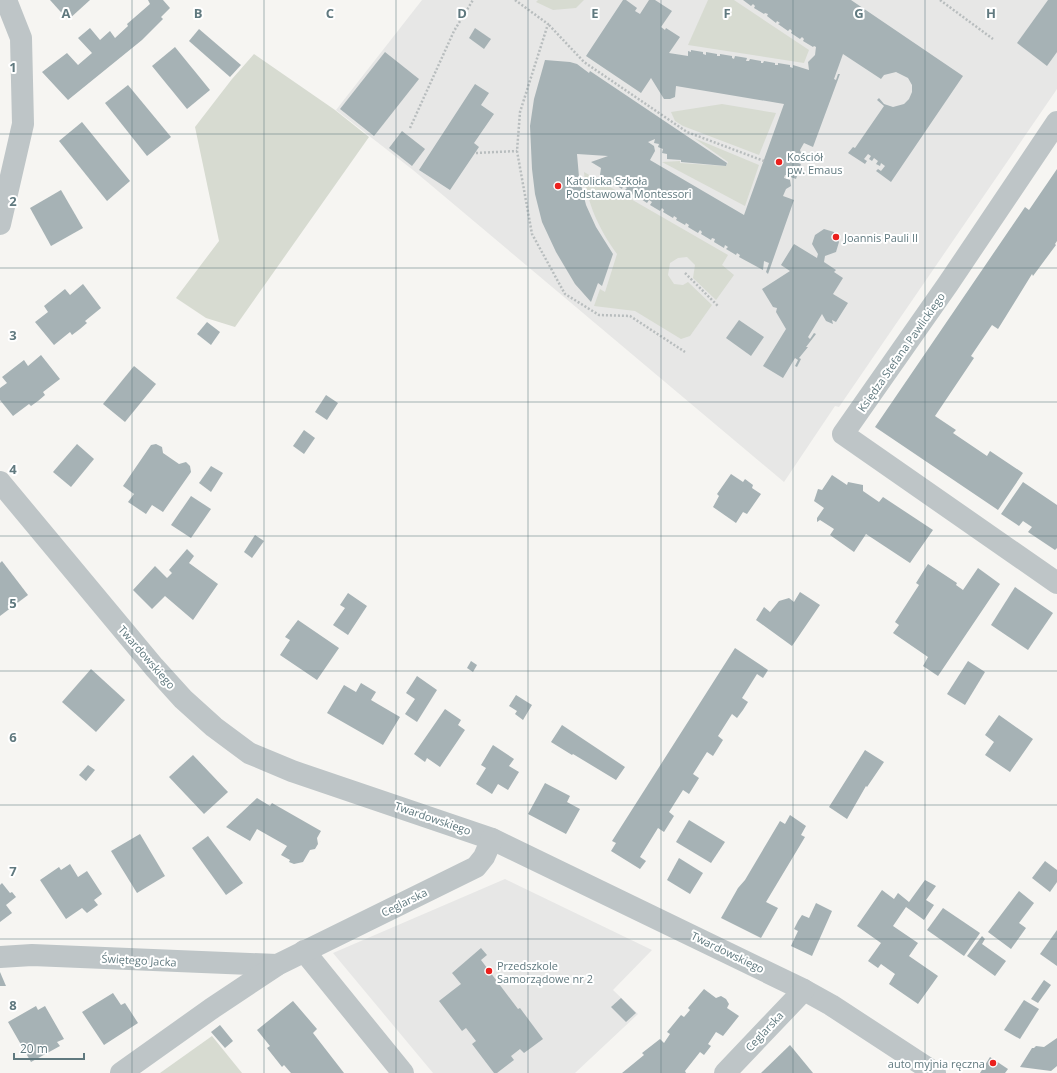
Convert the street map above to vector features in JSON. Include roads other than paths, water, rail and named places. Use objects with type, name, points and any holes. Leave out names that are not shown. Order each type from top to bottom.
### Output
[{"type":"street","points":[[0,224],[23,124],[21,38],[6,0]]},
{"type":"street","name":"Księdza Stefana Pawlickiego","points":[[1057,122],[948,284],[843,434],[987,536],[1057,583]]},
{"type":"street","name":"Twardowskiego","points":[[0,482],[154,667],[183,699],[230,740],[249,752],[292,771],[492,839],[804,990],[831,1005],[935,1073]]},
{"type":"street","name":"Ceglarska","points":[[122,1073],[211,1009],[277,965],[476,867],[484,857],[492,839]]},
{"type":"street","points":[[304,951],[403,1073]]},
{"type":"street","name":"Świętego Jacka","points":[[0,957],[32,955],[277,965]]},
{"type":"street","name":"Ceglarska","points":[[725,1073],[804,990]]},
{"type":"place","name":"Kościół pw. Emaus","points":[[779,162]]},
{"type":"place","name":"Katolicka Szkoła Podstawowa Montessori","points":[[558,186]]},
{"type":"place","name":"Joannis Pauli II","points":[[836,237]]},
{"type":"place","name":"Przedszkole Samorządowe nr 2","points":[[489,971]]},
{"type":"place","name":"auto myjnia ręczna","points":[[993,1063]]}]
